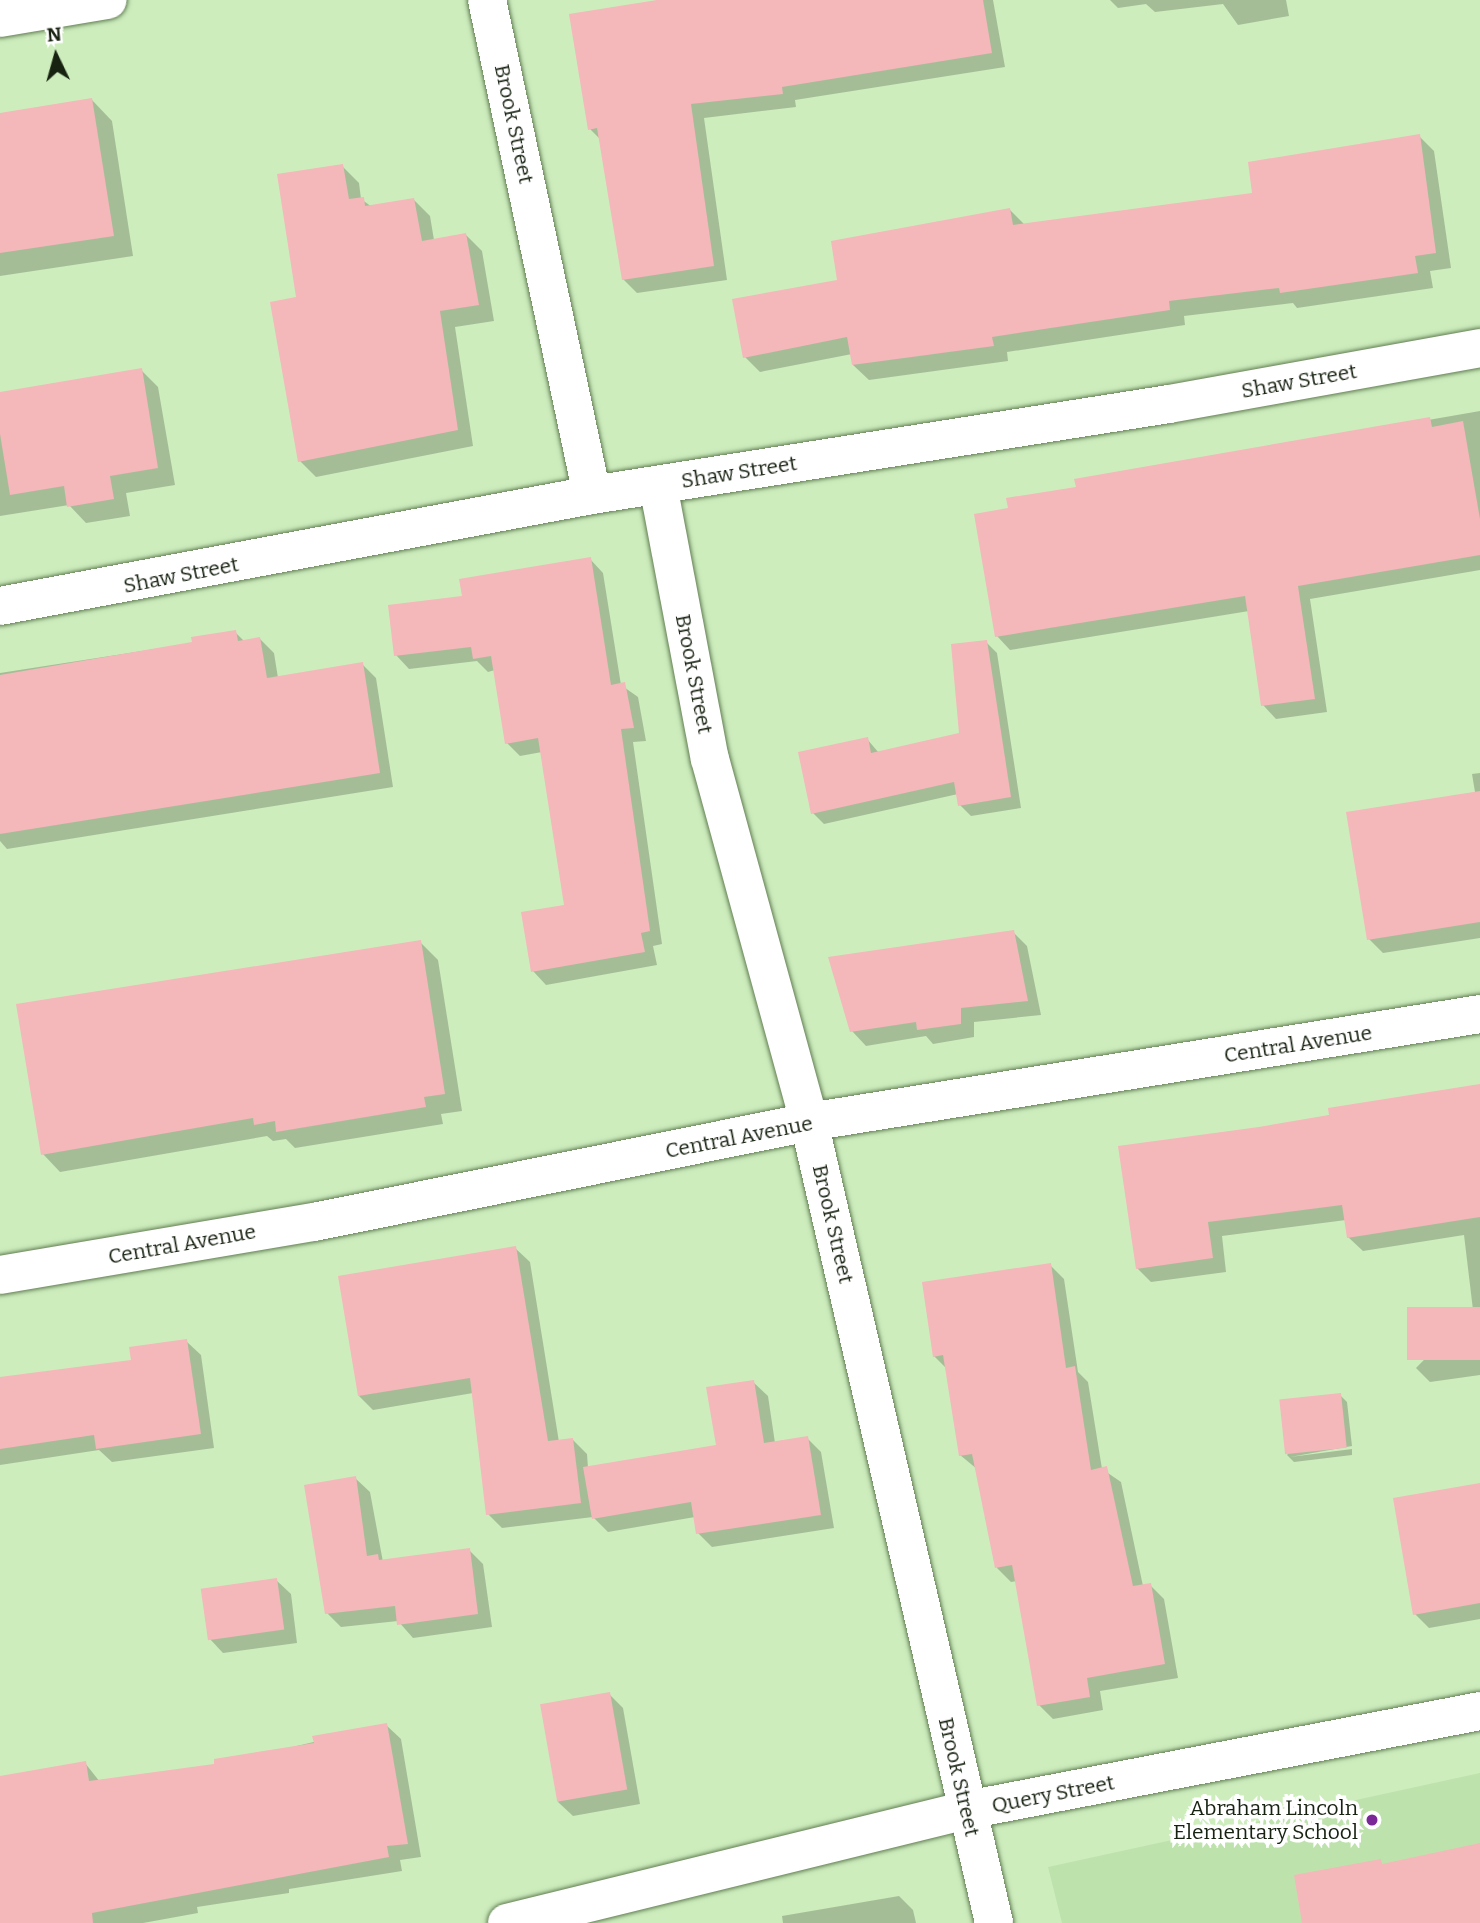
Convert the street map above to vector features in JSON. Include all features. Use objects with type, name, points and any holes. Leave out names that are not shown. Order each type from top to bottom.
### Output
[{"type":"street","points":[[0,18],[108,0]]},
{"type":"street","name":"Brook Street","points":[[487,0],[592,495]]},
{"type":"street","name":"Shaw Street","points":[[0,606],[592,495],[1169,404],[1480,348]]},
{"type":"street","name":"Brook Street","points":[[658,485],[710,759],[809,1122],[994,1923]]},
{"type":"street","name":"Central Avenue","points":[[0,1275],[314,1222],[809,1122],[1480,1014]]},
{"type":"street","name":"Query Street","points":[[507,1923],[967,1810],[1480,1712]]},
{"type":"shaded area","name":"Abraham Lincoln Elementary School","points":[[1480,1773],[1480,1923],[1062,1923],[1048,1867]]},
{"type":"building","points":[[657,0],[983,0],[992,53],[782,87],[783,94],[691,104],[714,266],[622,280],[597,128],[588,130],[569,14]]},
{"type":"building","points":[[92,98],[114,236],[0,253],[0,113]]},
{"type":"building","points":[[1420,134],[1436,253],[1415,256],[1418,273],[1280,293],[1279,288],[1169,301],[1170,310],[992,337],[994,346],[852,365],[847,337],[743,358],[732,299],[837,280],[831,241],[1010,208],[1013,225],[1252,193],[1248,162]]},
{"type":"building","points":[[343,164],[349,199],[364,197],[365,206],[414,198],[422,241],[466,233],[479,305],[440,311],[458,430],[298,462],[270,302],[296,297],[277,174]]},
{"type":"building","points":[[142,368],[158,468],[110,476],[114,499],[67,507],[64,486],[10,495],[0,434],[0,392]]},
{"type":"building","points":[[1430,417],[1432,427],[1463,421],[1480,519],[1480,555],[1298,586],[1315,699],[1261,706],[1245,596],[995,637],[974,514],[1008,508],[1006,498],[1076,487],[1074,479]]},
{"type":"building","points":[[591,557],[611,685],[625,682],[634,728],[621,729],[650,931],[641,933],[645,952],[531,972],[521,912],[564,905],[538,738],[505,744],[491,656],[473,659],[471,647],[394,656],[388,605],[462,596],[459,579]]},
{"type":"building","points":[[236,630],[238,641],[260,637],[267,678],[363,662],[380,773],[0,834],[0,675],[192,642],[191,637]]},
{"type":"building","points":[[987,640],[1011,797],[958,806],[954,782],[811,814],[798,752],[868,737],[871,753],[959,733],[951,644]]},
{"type":"building","points":[[1480,791],[1480,922],[1367,940],[1346,812]]},
{"type":"building","points":[[1014,930],[1028,1001],[961,1008],[961,1024],[917,1030],[916,1022],[850,1032],[828,957]]},
{"type":"building","points":[[421,940],[445,1094],[424,1097],[426,1107],[276,1132],[275,1121],[254,1125],[253,1118],[41,1155],[16,1004]]},
{"type":"building","points":[[1480,1084],[1480,1217],[1347,1238],[1342,1205],[1208,1222],[1213,1258],[1136,1269],[1118,1146],[1259,1127],[1329,1115],[1328,1108]]},
{"type":"building","points":[[516,1246],[548,1441],[573,1438],[581,1503],[486,1515],[470,1378],[358,1396],[338,1276]]},
{"type":"building","points":[[1051,1263],[1066,1368],[1075,1366],[1091,1470],[1107,1466],[1133,1586],[1151,1583],[1165,1664],[1087,1678],[1090,1697],[1037,1706],[1012,1565],[995,1568],[972,1454],[959,1456],[943,1355],[933,1357],[922,1282]]},
{"type":"building","points":[[1407,1307],[1480,1307],[1480,1360],[1407,1360]]},
{"type":"building","points":[[187,1339],[201,1434],[96,1449],[94,1435],[0,1449],[0,1377],[131,1360],[129,1347]]},
{"type":"building","points":[[754,1380],[764,1443],[808,1436],[821,1515],[696,1534],[691,1502],[592,1519],[583,1467],[716,1445],[706,1387]]},
{"type":"building","points":[[1341,1393],[1347,1448],[1285,1454],[1279,1399]]},
{"type":"building","points":[[356,1476],[367,1556],[378,1554],[379,1560],[470,1548],[478,1614],[397,1625],[395,1606],[325,1614],[304,1485]]},
{"type":"building","points":[[1480,1483],[1480,1603],[1413,1615],[1393,1498]]},
{"type":"building","points":[[277,1578],[284,1629],[208,1640],[201,1589]]},
{"type":"building","points":[[610,1692],[627,1789],[557,1802],[540,1704]]},
{"type":"building","points":[[387,1723],[408,1844],[387,1846],[389,1857],[92,1913],[93,1923],[0,1923],[0,1776],[86,1761],[89,1781],[214,1764],[214,1759],[314,1743],[312,1736]]},
{"type":"building","points":[[1480,1843],[1480,1923],[1302,1923],[1294,1875],[1381,1859],[1382,1864]]},
{"type":"place","name":"Abraham Lincoln Elementary School","points":[[1372,1820]]}]
